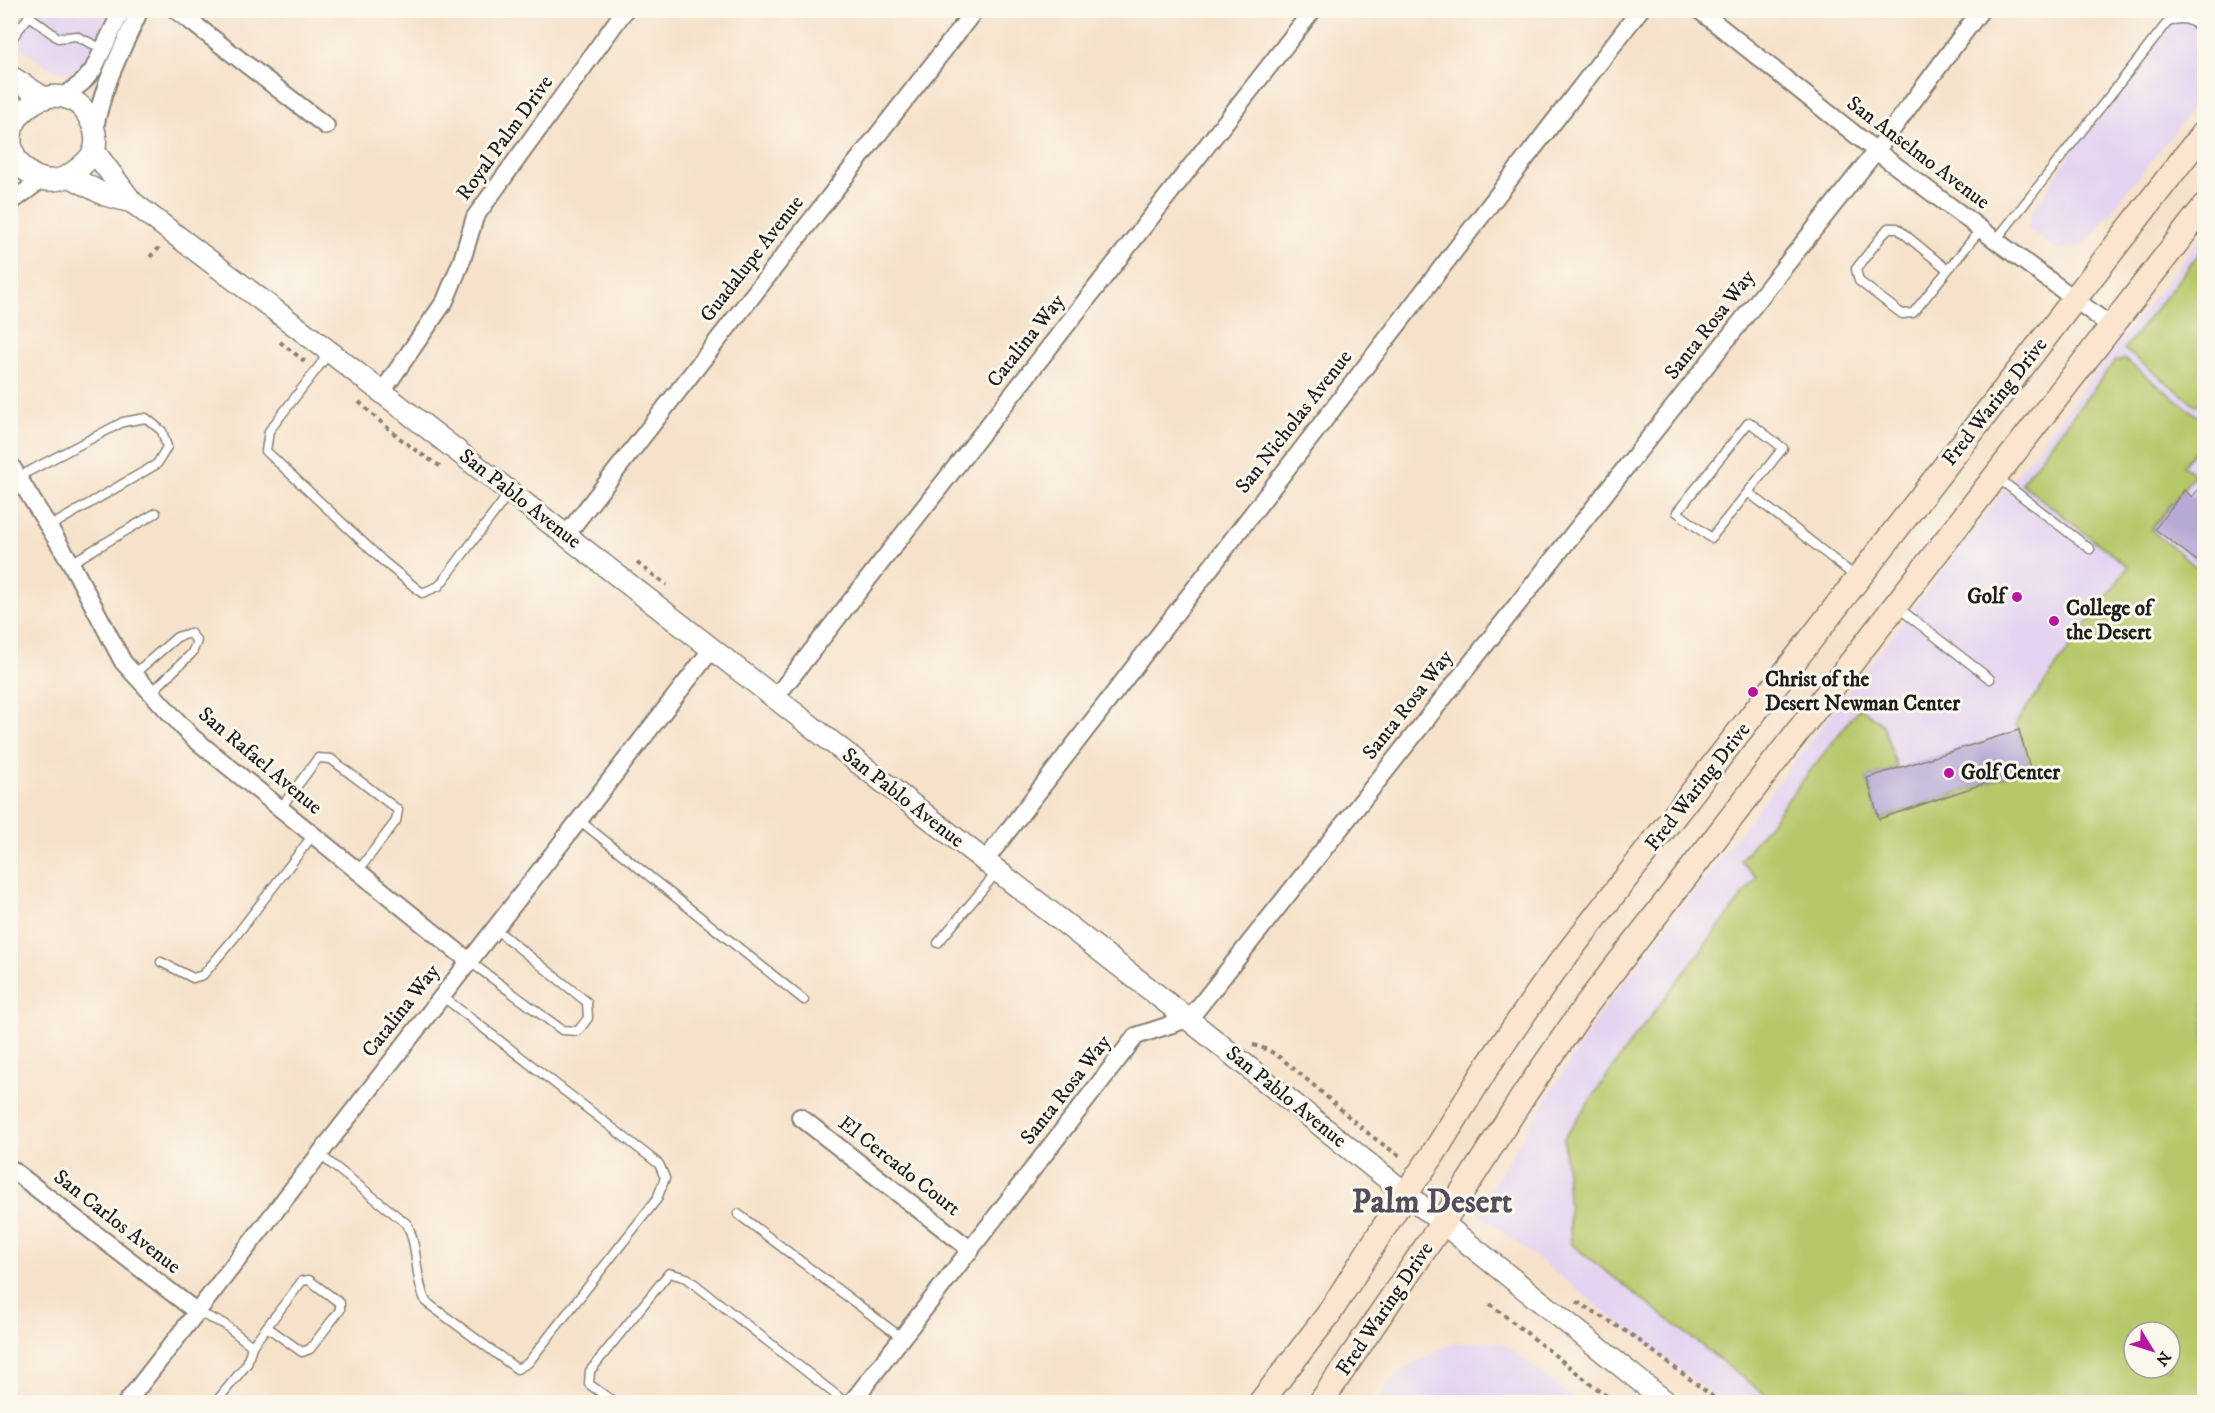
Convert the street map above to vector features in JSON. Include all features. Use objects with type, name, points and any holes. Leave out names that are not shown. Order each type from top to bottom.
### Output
[{"type":"main road","name":"Fred Waring Drive","points":[[1261,1402],[1328,1315],[1503,1043],[1550,976],[2205,132]]},
{"type":"main road","name":"Fred Waring Drive","points":[[1321,1402],[1443,1222],[1526,1092],[1587,1004],[2205,207]]},
{"type":"street","points":[[122,10],[90,74],[83,82],[26,108],[12,126],[12,152],[26,171],[41,180],[57,180],[69,176],[82,166],[94,143],[99,104],[106,84],[140,10]]},
{"type":"street","points":[[176,10],[326,126]]},
{"type":"street","name":"Guadalupe Avenue","points":[[566,535],[975,10]]},
{"type":"street","name":"Catalina Way","points":[[775,698],[1313,10]]},
{"type":"street","name":"San Nicholas Avenue","points":[[991,867],[1640,10]]},
{"type":"street","name":"San Anselmo Avenue","points":[[1699,10],[1876,151],[2112,327]]},
{"type":"street","name":"Santa Rosa Way","points":[[852,1402],[1136,1036],[1188,1019],[1876,151],[1981,10]]},
{"type":"street","name":"Royal Palm Drive","points":[[382,392],[445,301],[462,260],[475,217],[624,11]]},
{"type":"street","name":"San Pablo Avenue","points":[[10,76],[54,97],[79,105],[90,119],[94,143],[132,202],[330,351],[1188,1019],[1666,1402]]},
{"type":"street","name":"San Pablo Avenue","points":[[69,176],[105,195],[132,202]]},
{"type":"street","points":[[10,203],[41,180]]},
{"type":"street","name":"San Rafael Avenue","points":[[14,471],[71,563],[123,662],[151,693],[192,737],[469,961]]},
{"type":"street","name":"Catalina Way","points":[[127,1402],[712,649]]},
{"type":"street","name":"El Cercado Court","points":[[800,1117],[971,1250]]},
{"type":"street","name":"San Carlos Avenue","points":[[10,1168],[197,1312]]},
{"type":"lane","points":[[10,41],[29,16],[58,38],[76,36],[104,48]]},
{"type":"lane","points":[[1996,240],[2167,23],[2174,19],[2185,18],[2205,30]]},
{"type":"lane","points":[[1948,270],[1897,228],[1888,228],[1856,269],[1859,281],[1902,314],[1908,315],[1913,313],[1948,270],[1981,229]]},
{"type":"lane","points":[[330,351],[269,432],[266,451],[383,561],[422,592],[439,586],[510,492]]},
{"type":"lane","points":[[14,471],[123,422],[146,418],[162,431],[167,447],[157,464],[49,527]]},
{"type":"lane","points":[[1749,422],[1783,448],[1748,492],[1711,538],[1677,512],[1749,422]]},
{"type":"lane","points":[[1996,476],[2090,549]]},
{"type":"lane","points":[[1748,492],[1858,580]]},
{"type":"lane","points":[[71,563],[156,513]]},
{"type":"lane","points":[[1896,605],[1990,679]]},
{"type":"lane","points":[[134,674],[177,637],[190,633],[197,641],[192,653],[151,693]]},
{"type":"lane","points":[[280,809],[318,758],[331,759],[398,810],[396,821],[358,871]]},
{"type":"lane","points":[[579,820],[804,1000]]},
{"type":"lane","points":[[161,962],[193,978],[203,975],[313,835]]},
{"type":"lane","points":[[938,943],[991,867]]},
{"type":"lane","points":[[469,961],[562,1030],[578,1031],[588,1018],[586,1002],[494,928]]},
{"type":"lane","points":[[319,1154],[407,1224],[412,1234],[420,1290],[426,1302],[518,1369],[528,1364],[657,1198],[665,1178],[659,1164],[442,996]]},
{"type":"lane","points":[[738,1214],[902,1338]]},
{"type":"lane","points":[[614,1402],[589,1384],[590,1371],[669,1273],[687,1278],[845,1402]]},
{"type":"lane","points":[[216,1402],[247,1364],[252,1346],[267,1326],[302,1281],[309,1280],[340,1303],[340,1310],[328,1326],[310,1349],[302,1352],[267,1326]]},
{"type":"lane","points":[[197,1312],[224,1324],[252,1346]]},
{"type":"path","points":[[1572,1300],[1629,1333],[1720,1402]]},
{"type":"path","points":[[1490,1304],[1614,1402]]},
{"type":"shaded area","points":[[10,11],[111,11],[89,66],[77,76],[45,66],[11,39]]},
{"type":"shaded area","points":[[2174,11],[2204,11],[2204,94],[2085,245],[2057,250],[2027,228],[2031,213],[2093,121],[2156,40]]},
{"type":"shaded area","name":"College of the Desert","points":[[2204,233],[2204,1402],[1722,1402],[1476,1211],[1603,1009]]},
{"type":"shaded area","points":[[1502,1342],[1578,1402],[1375,1402],[1399,1372],[1452,1343]]},
{"type":"green space","points":[[2204,247],[2204,397],[2197,406],[2124,349]]},
{"type":"green space","name":"College of the Desert","points":[[2124,359],[2204,421],[2204,439],[2183,466],[2195,474],[2151,530],[2204,573],[2204,1402],[1774,1402],[1571,1244],[1564,1138],[1628,1046],[1757,877],[1740,861],[1860,707],[1883,725],[1897,768],[1867,778],[1879,819],[2030,768],[2016,723],[2128,567],[2021,483],[2116,360]]},
{"type":"building","points":[[2205,481],[2205,567],[2155,529],[2184,490],[2192,497]]},
{"type":"building","name":"Golf Center","points":[[2019,730],[2030,768],[1879,819],[1867,778]]},
{"type":"place","name":"Golf","points":[[2017,597]]},
{"type":"place","name":"College of the Desert","points":[[2054,621]]},
{"type":"place","name":"Christ of the Desert Newman Center","points":[[1753,692]]},
{"type":"place","name":"Golf Center","points":[[1949,773]]},
{"type":"district","name":"Palm Desert","points":[[1432,1202]]}]
